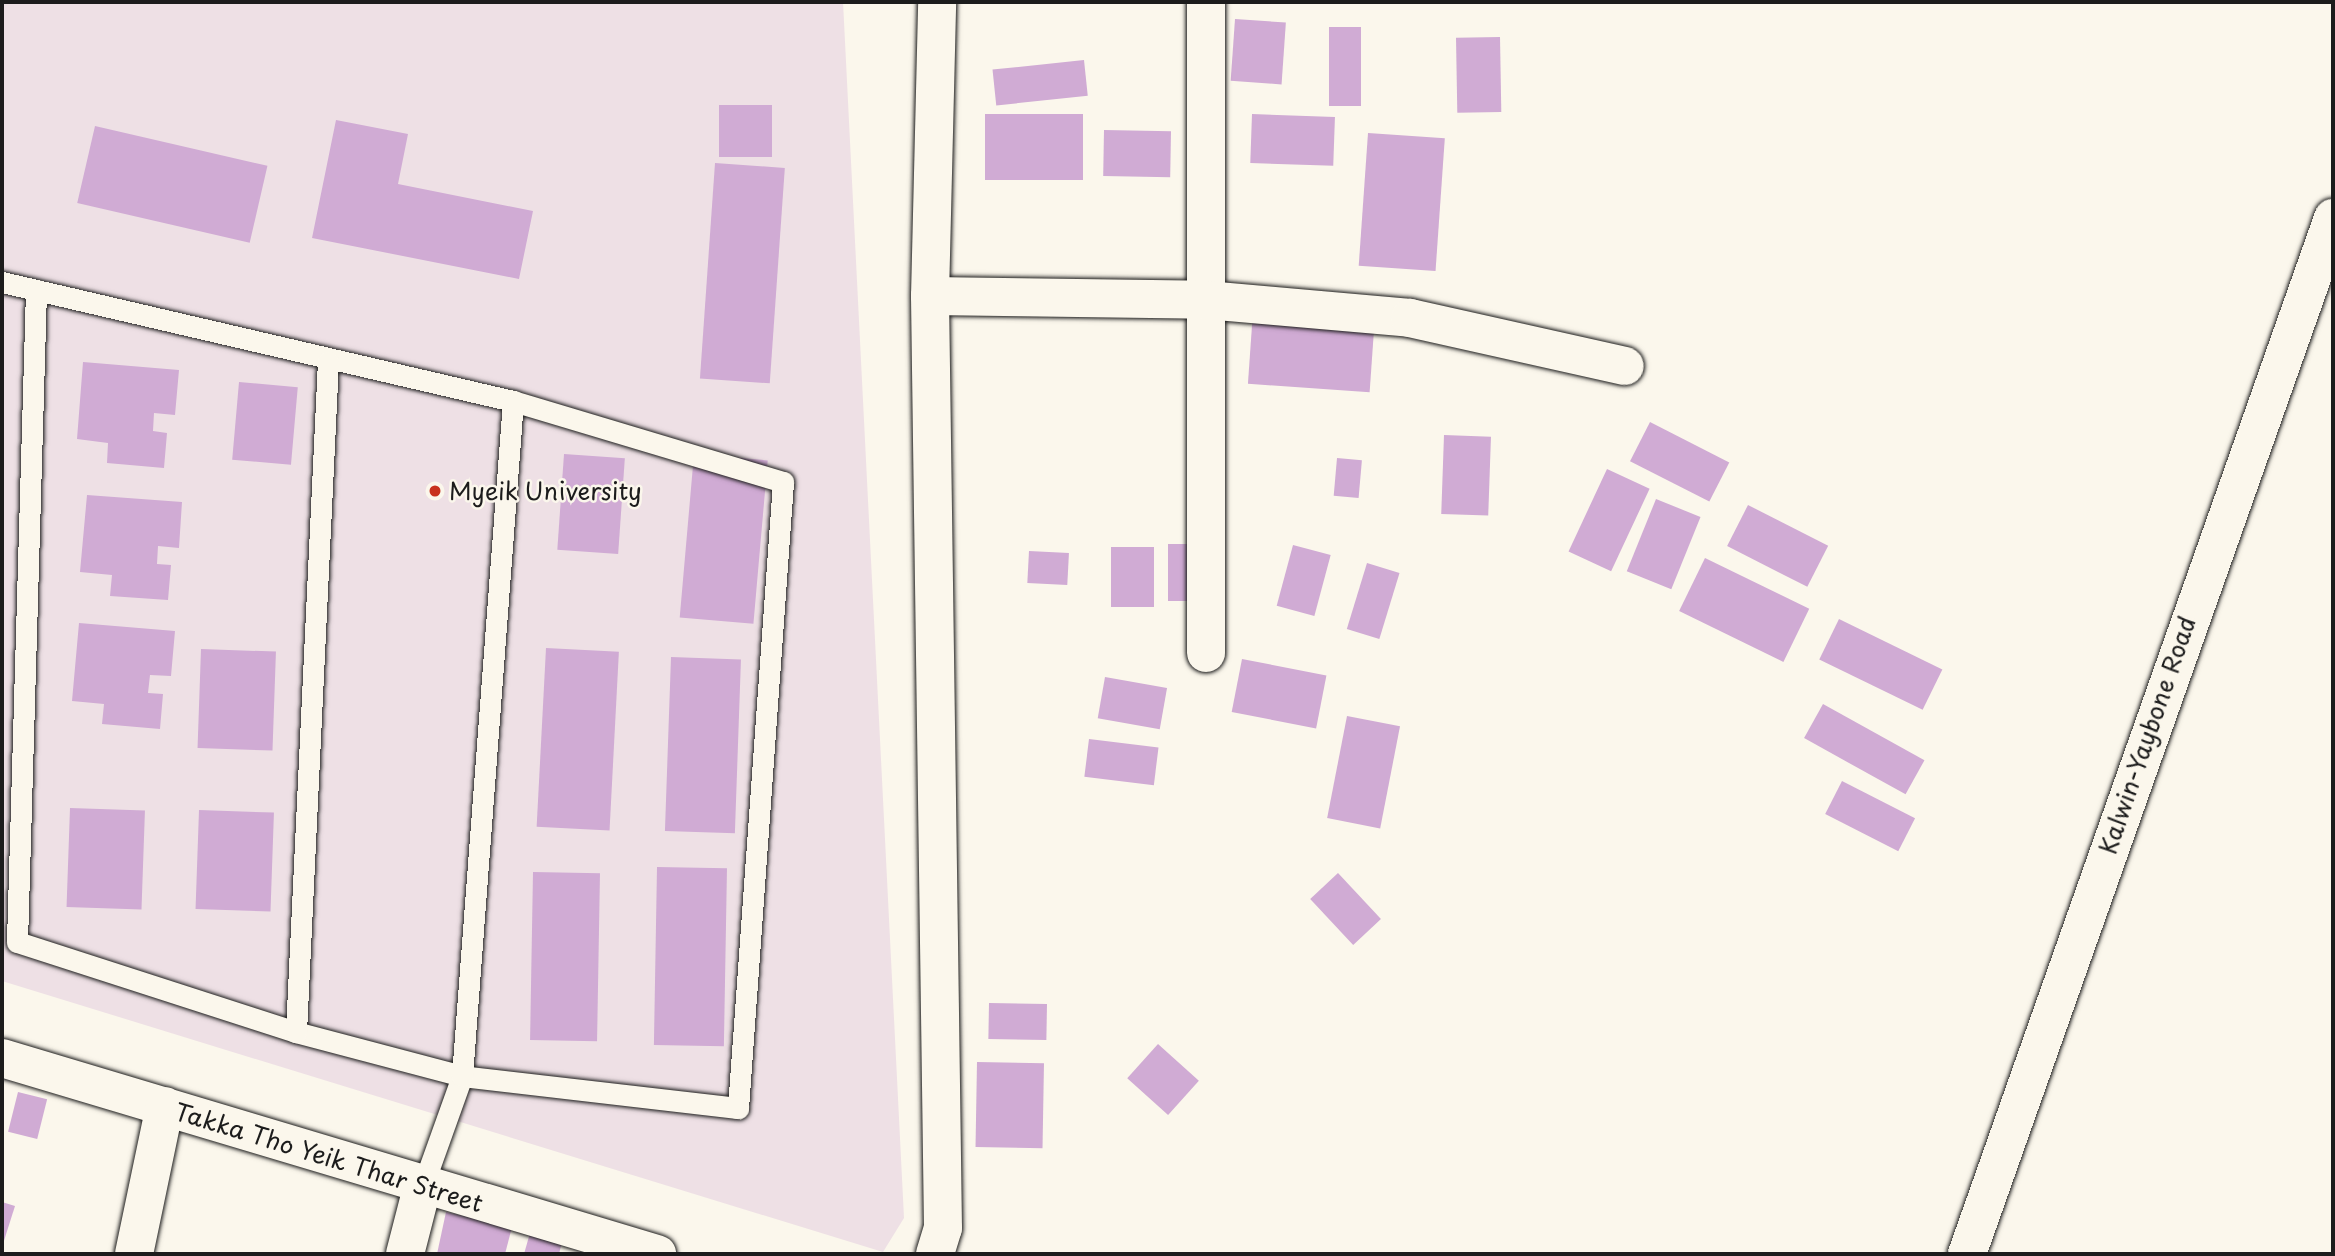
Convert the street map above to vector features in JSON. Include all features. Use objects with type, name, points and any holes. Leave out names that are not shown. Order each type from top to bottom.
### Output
[{"type":"street","points":[[935,1254],[943,1228],[930,296],[937,2]]},
{"type":"street","points":[[1206,2],[1206,653]]},
{"type":"street","name":"Kalwin-Yaybone Road","points":[[1967,1254],[2186,621],[2333,218]]},
{"type":"street","points":[[930,296],[1206,300],[1410,318],[1625,366]]},
{"type":"street","name":"Takka Tho Yeik Thar Street","points":[[2,1058],[165,1106],[422,1188],[657,1254]]},
{"type":"street","points":[[134,1254],[165,1106]]},
{"type":"street","points":[[405,1254],[422,1188]]},
{"type":"lane","points":[[2,282],[36,290],[328,362],[513,401],[783,482],[738,1108],[462,1076],[296,1032],[16,942],[36,290]]},
{"type":"lane","points":[[296,1032],[328,362]]},
{"type":"lane","points":[[422,1188],[462,1076],[513,401]]},
{"type":"shaded area","name":"Myeik University","points":[[2,2],[843,2],[904,1218],[883,1252],[2,981]]},
{"type":"building","points":[[1235,19],[1286,23],[1282,84],[1231,81]]},
{"type":"building","points":[[1329,27],[1361,27],[1361,106],[1329,106]]},
{"type":"building","points":[[1500,37],[1501,112],[1457,113],[1456,38]]},
{"type":"building","points":[[1084,60],[1088,96],[996,105],[993,70]]},
{"type":"building","points":[[719,105],[772,105],[772,157],[719,157]]},
{"type":"building","points":[[985,114],[1083,114],[1083,180],[985,180]]},
{"type":"building","points":[[1252,114],[1335,117],[1333,166],[1250,163]]},
{"type":"building","points":[[336,120],[408,134],[398,184],[533,211],[519,279],[312,238]]},
{"type":"building","points":[[95,126],[267,166],[250,243],[77,203]]},
{"type":"building","points":[[1104,130],[1171,131],[1170,177],[1103,176]]},
{"type":"building","points":[[1368,133],[1445,138],[1436,271],[1359,266]]},
{"type":"building","points":[[715,163],[785,168],[770,383],[700,378]]},
{"type":"building","points":[[1254,297],[1376,306],[1370,392],[1248,384]]},
{"type":"building","points":[[83,362],[179,370],[175,415],[154,413],[153,431],[167,433],[164,468],[107,463],[108,443],[77,439]]},
{"type":"building","points":[[239,382],[298,387],[291,465],[232,460]]},
{"type":"building","points":[[1650,422],[1729,462],[1709,502],[1630,461]]},
{"type":"building","points":[[1444,435],[1491,437],[1488,516],[1441,514]]},
{"type":"building","points":[[564,454],[625,458],[618,554],[557,550]]},
{"type":"building","points":[[694,454],[768,460],[753,624],[680,617]]},
{"type":"building","points":[[1337,458],[1362,460],[1359,498],[1334,496]]},
{"type":"building","points":[[1607,469],[1650,489],[1611,571],[1569,551]]},
{"type":"building","points":[[87,495],[182,502],[179,548],[158,546],[157,564],[171,565],[168,600],[110,596],[112,575],[80,572]]},
{"type":"building","points":[[1656,499],[1701,517],[1671,589],[1627,571]]},
{"type":"building","points":[[1748,505],[1828,546],[1807,587],[1727,546]]},
{"type":"building","points":[[1168,544],[1193,544],[1193,601],[1168,601]]},
{"type":"building","points":[[1293,545],[1331,555],[1314,616],[1277,606]]},
{"type":"building","points":[[1111,547],[1154,547],[1154,607],[1111,607]]},
{"type":"building","points":[[1029,551],[1069,553],[1067,585],[1027,583]]},
{"type":"building","points":[[1705,558],[1809,609],[1783,662],[1679,611]]},
{"type":"building","points":[[1367,563],[1400,573],[1379,639],[1347,629]]},
{"type":"building","points":[[1839,619],[1942,669],[1923,710],[1819,659]]},
{"type":"building","points":[[79,623],[175,631],[171,676],[150,675],[148,693],[163,694],[160,729],[102,724],[104,704],[72,701]]},
{"type":"building","points":[[546,648],[619,652],[610,831],[537,827]]},
{"type":"building","points":[[201,649],[276,652],[272,751],[198,748]]},
{"type":"building","points":[[671,657],[741,659],[735,833],[665,831]]},
{"type":"building","points":[[1242,659],[1326,675],[1316,728],[1232,712]]},
{"type":"building","points":[[1105,677],[1167,688],[1160,729],[1098,718]]},
{"type":"building","points":[[1823,704],[1924,760],[1906,794],[1804,738]]},
{"type":"building","points":[[1347,716],[1400,726],[1380,828],[1327,818]]},
{"type":"building","points":[[1089,739],[1158,748],[1154,785],[1084,777]]},
{"type":"building","points":[[1842,781],[1915,818],[1898,851],[1825,814]]},
{"type":"building","points":[[70,808],[145,811],[141,910],[67,907]]},
{"type":"building","points":[[199,810],[274,813],[270,912],[196,909]]},
{"type":"building","points":[[657,867],[727,868],[724,1046],[654,1045]]},
{"type":"building","points":[[533,872],[600,873],[597,1041],[530,1040]]},
{"type":"building","points":[[1338,873],[1381,919],[1353,945],[1310,899]]},
{"type":"building","points":[[989,1003],[1047,1004],[1046,1040],[988,1039]]},
{"type":"building","points":[[1158,1044],[1199,1081],[1168,1115],[1127,1078]]},
{"type":"building","points":[[977,1062],[1044,1063],[1043,1148],[976,1147]]},
{"type":"building","points":[[18,1092],[47,1099],[37,1139],[8,1132]]},
{"type":"building","points":[[2,1202],[15,1206],[2,1247]]},
{"type":"building","points":[[446,1212],[512,1227],[505,1254],[437,1254]]},
{"type":"building","points":[[530,1233],[562,1242],[559,1254],[524,1254]]},
{"type":"place","name":"Myeik University","points":[[435,491]]}]
